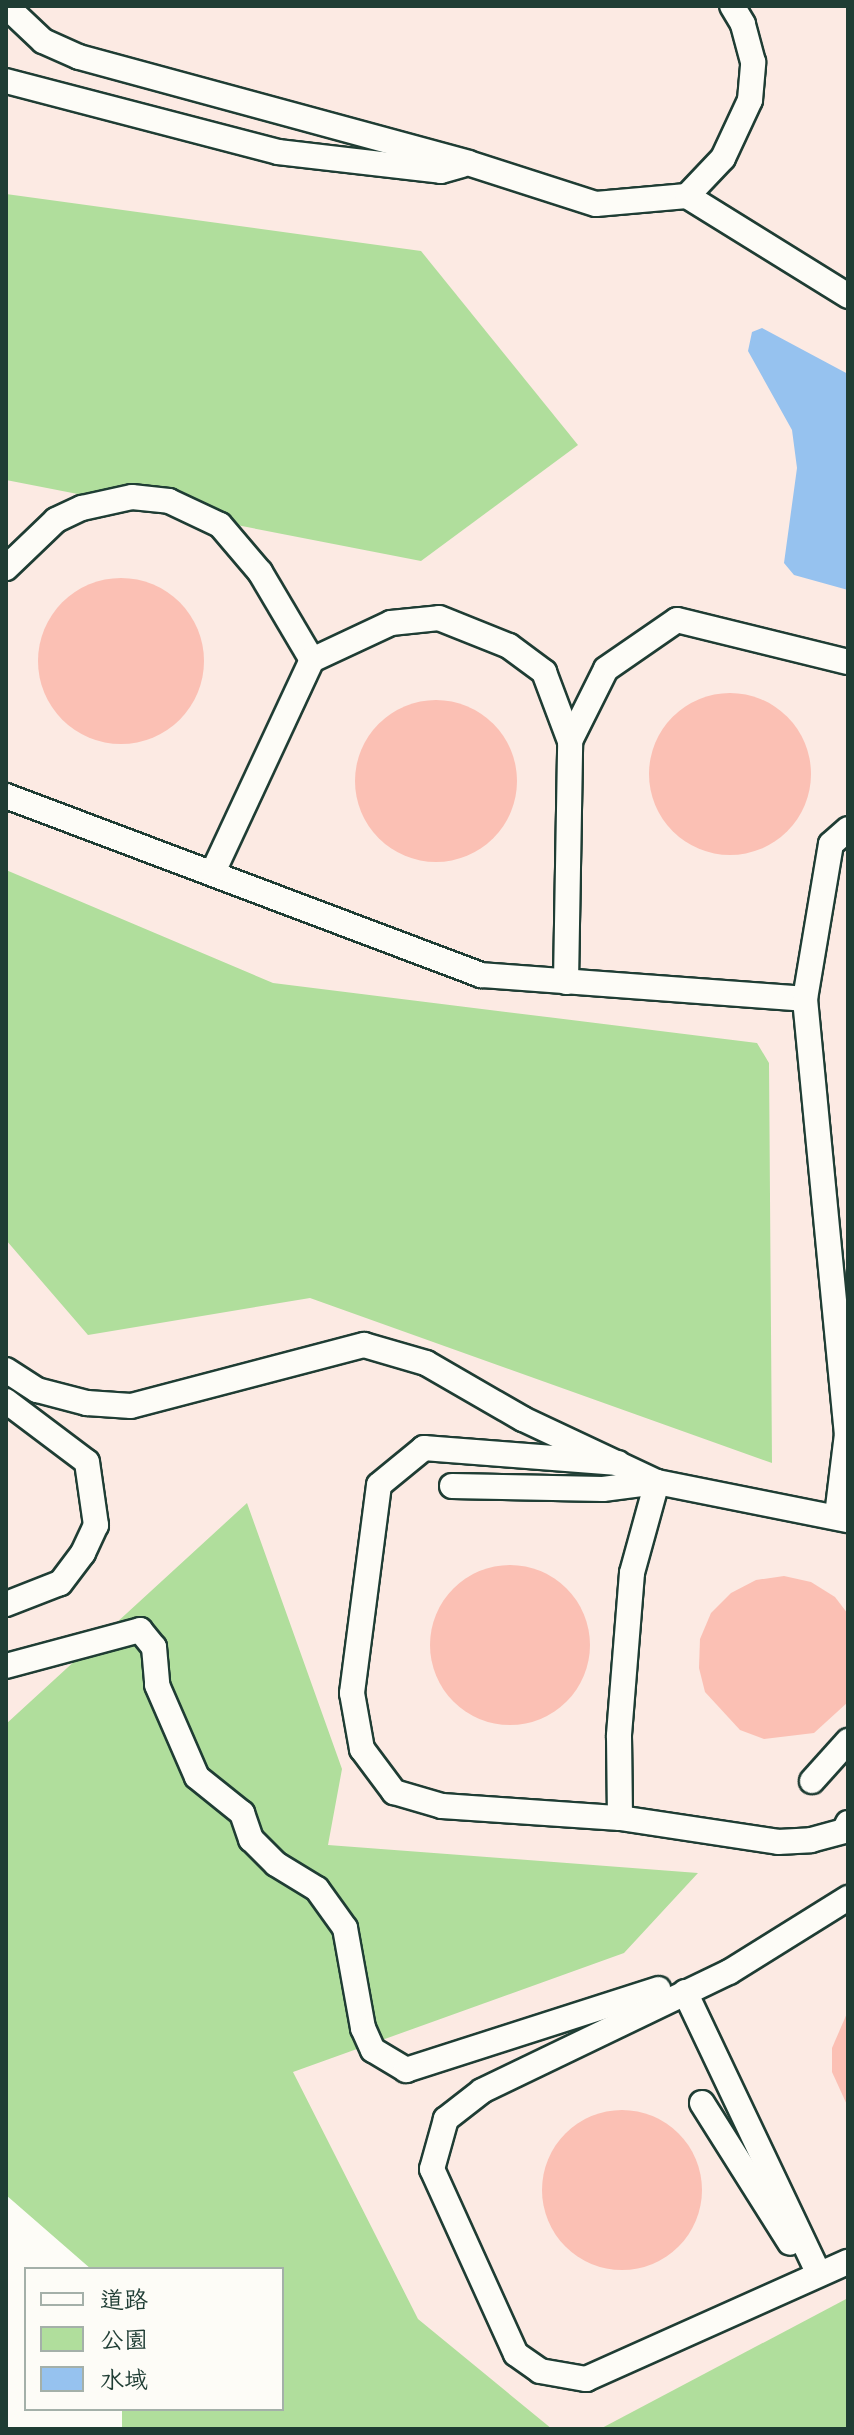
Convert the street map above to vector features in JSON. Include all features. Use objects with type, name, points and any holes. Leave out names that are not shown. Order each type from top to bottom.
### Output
[{"type":"lane","points":[[6,6],[43,41],[79,57],[468,163],[596,204],[687,196],[848,296]]},
{"type":"lane","points":[[687,196],[723,158],[750,100],[753,62],[743,24],[732,6]]},
{"type":"lane","points":[[6,81],[278,152],[441,171],[468,163]]},
{"type":"lane","points":[[6,568],[56,520],[82,508],[132,497],[169,501],[220,525],[260,572],[312,660]]},
{"type":"lane","points":[[213,872],[312,660],[391,623],[439,618],[509,646],[544,672],[570,741]]},
{"type":"lane","points":[[566,982],[570,741],[589,694],[606,669],[677,620],[848,662]]},
{"type":"lane","points":[[6,796],[481,975],[805,999]]},
{"type":"lane","points":[[6,1370],[37,1390],[87,1403],[131,1406],[364,1345],[426,1363],[523,1419],[657,1482],[842,1518],[847,1434],[845,1380],[805,999],[831,844],[848,829]]},
{"type":"lane","points":[[6,1401],[87,1462],[96,1525],[83,1553],[60,1583],[6,1604]]},
{"type":"lane","points":[[618,1463],[424,1448],[379,1485],[352,1693],[362,1749],[394,1792],[442,1806],[620,1818],[778,1842],[847,1834]]},
{"type":"lane","points":[[452,1486],[603,1489],[657,1482]]},
{"type":"lane","points":[[620,1818],[619,1736],[632,1573],[657,1482]]},
{"type":"lane","points":[[6,1666],[140,1630],[154,1647],[157,1685],[197,1777],[242,1813],[251,1839],[276,1864],[317,1889],[345,1928],[363,2028],[373,2050],[406,2070],[660,1989],[729,1972]]},
{"type":"lane","points":[[812,1781],[848,1741]]},
{"type":"lane","points":[[848,1898],[729,1972],[482,2091],[446,2119],[432,2169],[460,2237],[516,2354],[540,2371],[586,2379],[848,2262]]},
{"type":"lane","points":[[685,1992],[819,2274]]},
{"type":"lane","points":[[702,2103],[790,2244],[819,2274]]},
{"type":"shaded area","points":[[6,6],[848,6],[848,2429],[411,2429],[82,1969],[6,1965]]},
{"type":"green space","points":[[6,194],[421,251],[578,445],[421,561],[6,480]]},
{"type":"green space","points":[[6,870],[273,983],[757,1043],[769,1063],[772,1463],[310,1298],[88,1335],[6,1240]]},
{"type":"green space","points":[[247,1503],[342,1769],[328,1845],[698,1873],[624,1953],[293,2072],[418,2319],[552,2429],[122,2429],[122,2411],[284,2411],[284,2267],[89,2267],[6,2195],[6,1724]]},
{"type":"green space","points":[[848,2298],[848,2429],[600,2429]]},
{"type":"water","points":[[762,328],[848,374],[848,590],[794,575],[784,563],[797,468],[792,430],[748,351],[752,332]]},
{"type":"building","points":[[121,578],[153,585],[179,603],[197,629],[204,661],[197,693],[179,719],[153,737],[121,744],[89,737],[63,719],[45,693],[38,661],[45,629],[63,603],[89,585]]},
{"type":"building","points":[[730,693],[761,699],[787,717],[805,743],[811,774],[805,805],[787,831],[761,849],[730,855],[699,849],[673,831],[655,805],[649,774],[655,743],[673,717],[699,699]]},
{"type":"building","points":[[436,700],[467,706],[494,723],[511,750],[517,781],[511,812],[494,839],[467,856],[436,862],[405,856],[378,839],[361,812],[355,781],[361,750],[378,723],[405,706]]},
{"type":"building","points":[[510,1565],[541,1571],[567,1588],[584,1614],[590,1645],[584,1676],[567,1702],[541,1719],[510,1725],[479,1719],[453,1702],[436,1676],[430,1645],[436,1614],[453,1588],[479,1571]]},
{"type":"building","points":[[784,1576],[811,1582],[835,1597],[848,1614],[848,1702],[814,1733],[764,1739],[740,1730],[705,1692],[699,1668],[700,1639],[711,1613],[731,1593],[756,1580]]},
{"type":"building","points":[[848,2011],[848,2107],[832,2072],[832,2048]]},
{"type":"building","points":[[622,2110],[652,2116],[678,2134],[696,2160],[702,2190],[696,2220],[678,2246],[652,2264],[622,2270],[592,2264],[566,2246],[548,2220],[542,2190],[548,2160],[566,2134],[592,2116]]}]
